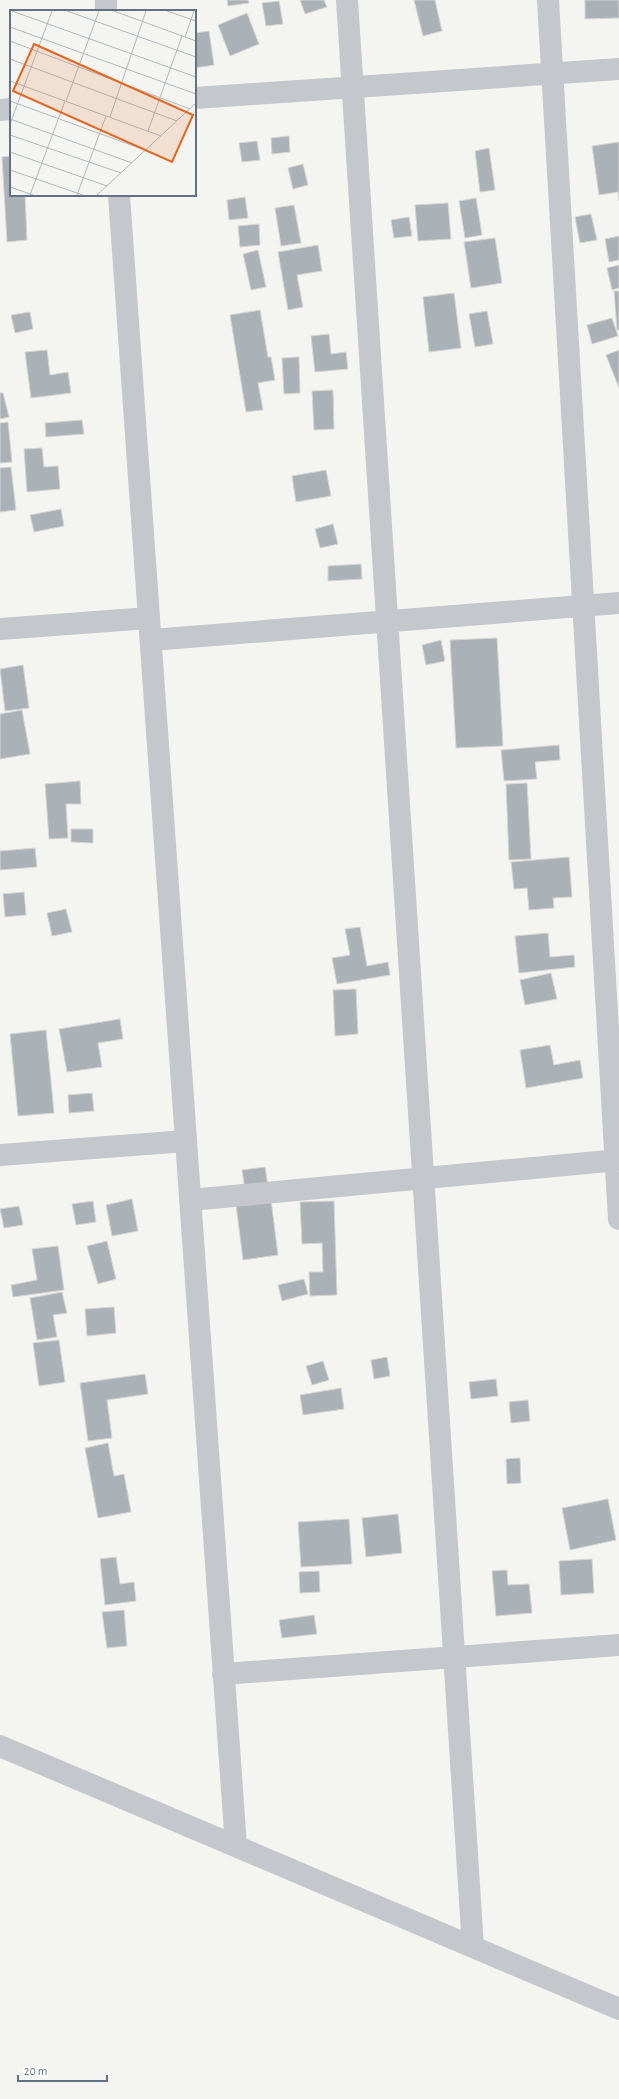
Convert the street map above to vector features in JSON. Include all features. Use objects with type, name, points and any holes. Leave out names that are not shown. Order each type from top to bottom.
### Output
[{"type":"street","points":[[347,0],[473,1947]]},
{"type":"street","points":[[548,0],[617,1160],[619,1219]]},
{"type":"street","points":[[196,98],[619,69]]},
{"type":"street","points":[[0,110],[10,109]]},
{"type":"street","points":[[120,196],[236,1846]]},
{"type":"street","points":[[151,640],[619,603]]},
{"type":"street","points":[[0,629],[149,618]]},
{"type":"street","points":[[0,1155],[186,1141]]},
{"type":"street","points":[[190,1200],[617,1160]]},
{"type":"street","points":[[223,1674],[619,1645]]},
{"type":"street","points":[[0,1746],[619,2009]]},
{"type":"building","points":[[227,0],[248,0],[249,3],[228,6]]},
{"type":"building","points":[[300,0],[324,0],[327,7],[305,14]]},
{"type":"building","points":[[414,0],[435,0],[442,31],[423,36]]},
{"type":"building","points":[[585,0],[619,0],[619,18],[585,19]]},
{"type":"building","points":[[279,1],[283,24],[266,26],[262,3]]},
{"type":"building","points":[[247,13],[259,44],[230,56],[218,25]]},
{"type":"building","points":[[209,31],[214,65],[196,68],[196,33]]},
{"type":"building","points":[[289,136],[290,152],[272,154],[271,138]]},
{"type":"building","points":[[257,141],[260,160],[242,162],[239,143]]},
{"type":"building","points":[[619,142],[619,201],[618,192],[599,195],[592,146]]},
{"type":"building","points":[[489,148],[495,190],[480,192],[475,151]]},
{"type":"building","points":[[10,156],[10,196],[25,196],[27,240],[7,242],[2,157]]},
{"type":"building","points":[[303,164],[308,185],[293,189],[288,168]]},
{"type":"building","points":[[245,197],[248,218],[229,220],[227,200]]},
{"type":"building","points":[[476,198],[482,235],[465,238],[459,201]]},
{"type":"building","points":[[448,203],[451,239],[418,241],[415,205]]},
{"type":"building","points":[[294,205],[301,243],[281,246],[275,208]]},
{"type":"building","points":[[591,214],[597,240],[580,243],[575,217]]},
{"type":"building","points":[[409,217],[412,236],[394,238],[391,220]]},
{"type":"building","points":[[259,224],[260,245],[240,247],[238,226]]},
{"type":"building","points":[[619,236],[619,260],[609,262],[605,239]]},
{"type":"building","points":[[495,238],[502,283],[471,288],[464,242]]},
{"type":"building","points":[[318,245],[322,271],[297,275],[303,307],[288,310],[278,252]]},
{"type":"building","points":[[258,250],[266,287],[251,290],[243,254]]},
{"type":"building","points":[[619,265],[619,288],[612,290],[607,268]]},
{"type":"building","points":[[614,291],[619,291],[619,330],[617,330]]},
{"type":"building","points":[[454,293],[461,348],[429,352],[423,297]]},
{"type":"building","points":[[260,310],[268,357],[271,357],[275,380],[258,383],[263,410],[246,412],[230,315]]},
{"type":"building","points":[[487,311],[493,344],[475,347],[469,314]]},
{"type":"building","points":[[30,312],[33,329],[15,333],[11,315]]},
{"type":"building","points":[[612,318],[618,336],[592,344],[587,325]]},
{"type":"building","points":[[329,334],[331,354],[346,352],[348,369],[315,372],[311,336]]},
{"type":"building","points":[[47,350],[50,375],[68,372],[71,393],[31,398],[25,352]]},
{"type":"building","points":[[619,350],[619,388],[606,355]]},
{"type":"building","points":[[299,357],[300,393],[284,394],[282,358]]},
{"type":"building","points":[[333,390],[334,429],[314,430],[312,391]]},
{"type":"building","points":[[0,393],[3,393],[9,417],[0,419]]},
{"type":"building","points":[[82,420],[84,434],[46,437],[45,423]]},
{"type":"building","points":[[8,422],[12,462],[0,463],[0,423]]},
{"type":"building","points":[[42,448],[44,467],[58,466],[60,489],[27,492],[24,449]]},
{"type":"building","points":[[11,467],[16,510],[0,512],[0,468]]},
{"type":"building","points":[[326,470],[331,496],[296,502],[292,476]]},
{"type":"building","points":[[61,509],[64,526],[34,532],[30,515]]},
{"type":"building","points":[[333,524],[338,544],[320,548],[315,529]]},
{"type":"building","points":[[361,564],[362,579],[328,581],[328,566]]},
{"type":"building","points":[[497,638],[503,746],[456,748],[450,640]]},
{"type":"building","points":[[441,640],[445,661],[426,665],[422,645]]},
{"type":"building","points":[[23,665],[29,708],[5,711],[0,669]]},
{"type":"building","points":[[22,710],[30,754],[0,759],[0,714]]},
{"type":"building","points":[[559,745],[560,760],[535,762],[537,779],[504,781],[501,750]]},
{"type":"building","points":[[80,781],[81,804],[66,804],[68,838],[49,839],[45,784]]},
{"type":"building","points":[[527,783],[531,859],[509,860],[506,784]]},
{"type":"building","points":[[71,829],[93,829],[93,843],[71,842]]},
{"type":"building","points":[[35,848],[37,867],[0,870],[0,851]]},
{"type":"building","points":[[569,857],[572,897],[553,898],[554,908],[529,910],[527,888],[514,889],[511,862]]},
{"type":"building","points":[[24,892],[26,915],[5,917],[3,894]]},
{"type":"building","points":[[66,909],[72,932],[52,936],[47,913]]},
{"type":"building","points":[[360,927],[367,966],[388,962],[390,975],[337,984],[332,958],[350,955],[345,929]]},
{"type":"building","points":[[548,933],[550,957],[574,955],[575,967],[519,973],[515,936]]},
{"type":"building","points":[[551,973],[557,999],[525,1005],[520,980]]},
{"type":"building","points":[[356,989],[358,1034],[335,1036],[333,990]]},
{"type":"building","points":[[120,1019],[123,1039],[98,1043],[102,1067],[67,1072],[59,1029]]},
{"type":"building","points":[[46,1030],[54,1113],[18,1116],[10,1034]]},
{"type":"building","points":[[550,1045],[554,1065],[580,1060],[583,1078],[526,1088],[520,1050]]},
{"type":"building","points":[[92,1093],[94,1111],[69,1113],[68,1095]]},
{"type":"building","points":[[265,1167],[268,1186],[245,1190],[242,1170]]},
{"type":"building","points":[[270,1192],[278,1255],[243,1260],[235,1197]]},
{"type":"building","points":[[132,1199],[138,1231],[112,1236],[106,1205]]},
{"type":"building","points":[[93,1201],[96,1222],[76,1225],[72,1204]]},
{"type":"building","points":[[334,1201],[337,1295],[310,1296],[309,1272],[323,1272],[322,1243],[302,1244],[300,1202]]},
{"type":"building","points":[[19,1206],[23,1225],[4,1228],[0,1209]]},
{"type":"building","points":[[107,1241],[116,1279],[98,1284],[87,1246]]},
{"type":"building","points":[[58,1246],[64,1290],[13,1297],[11,1285],[37,1280],[32,1249]]},
{"type":"building","points":[[304,1279],[308,1294],[282,1301],[278,1285]]},
{"type":"building","points":[[62,1292],[67,1313],[53,1315],[57,1337],[37,1340],[30,1298]]},
{"type":"building","points":[[114,1307],[116,1333],[87,1336],[85,1309]]},
{"type":"building","points":[[59,1340],[65,1382],[39,1386],[33,1343]]},
{"type":"building","points":[[387,1357],[390,1376],[374,1379],[371,1360]]},
{"type":"building","points":[[323,1361],[329,1380],[312,1385],[306,1366]]},
{"type":"building","points":[[145,1374],[148,1394],[107,1400],[112,1438],[88,1441],[80,1383]]},
{"type":"building","points":[[496,1379],[498,1396],[471,1399],[469,1382]]},
{"type":"building","points":[[341,1388],[344,1409],[303,1415],[300,1395]]},
{"type":"building","points":[[528,1400],[530,1421],[511,1423],[509,1402]]},
{"type":"building","points":[[108,1443],[114,1476],[124,1474],[131,1512],[98,1518],[85,1448]]},
{"type":"building","points":[[520,1458],[521,1483],[507,1484],[506,1459]]},
{"type":"building","points":[[608,1499],[616,1540],[570,1550],[562,1508]]},
{"type":"building","points":[[398,1514],[402,1553],[366,1557],[362,1518]]},
{"type":"building","points":[[349,1519],[352,1564],[301,1567],[298,1522]]},
{"type":"building","points":[[116,1557],[120,1584],[134,1582],[136,1601],[105,1605],[100,1559]]},
{"type":"building","points":[[592,1559],[594,1593],[561,1595],[559,1561]]},
{"type":"building","points":[[507,1570],[508,1585],[529,1584],[532,1613],[496,1616],[492,1571]]},
{"type":"building","points":[[319,1571],[320,1592],[300,1593],[299,1572]]},
{"type":"building","points":[[124,1610],[127,1646],[107,1648],[102,1612]]},
{"type":"building","points":[[314,1615],[317,1634],[282,1638],[279,1620]]}]
